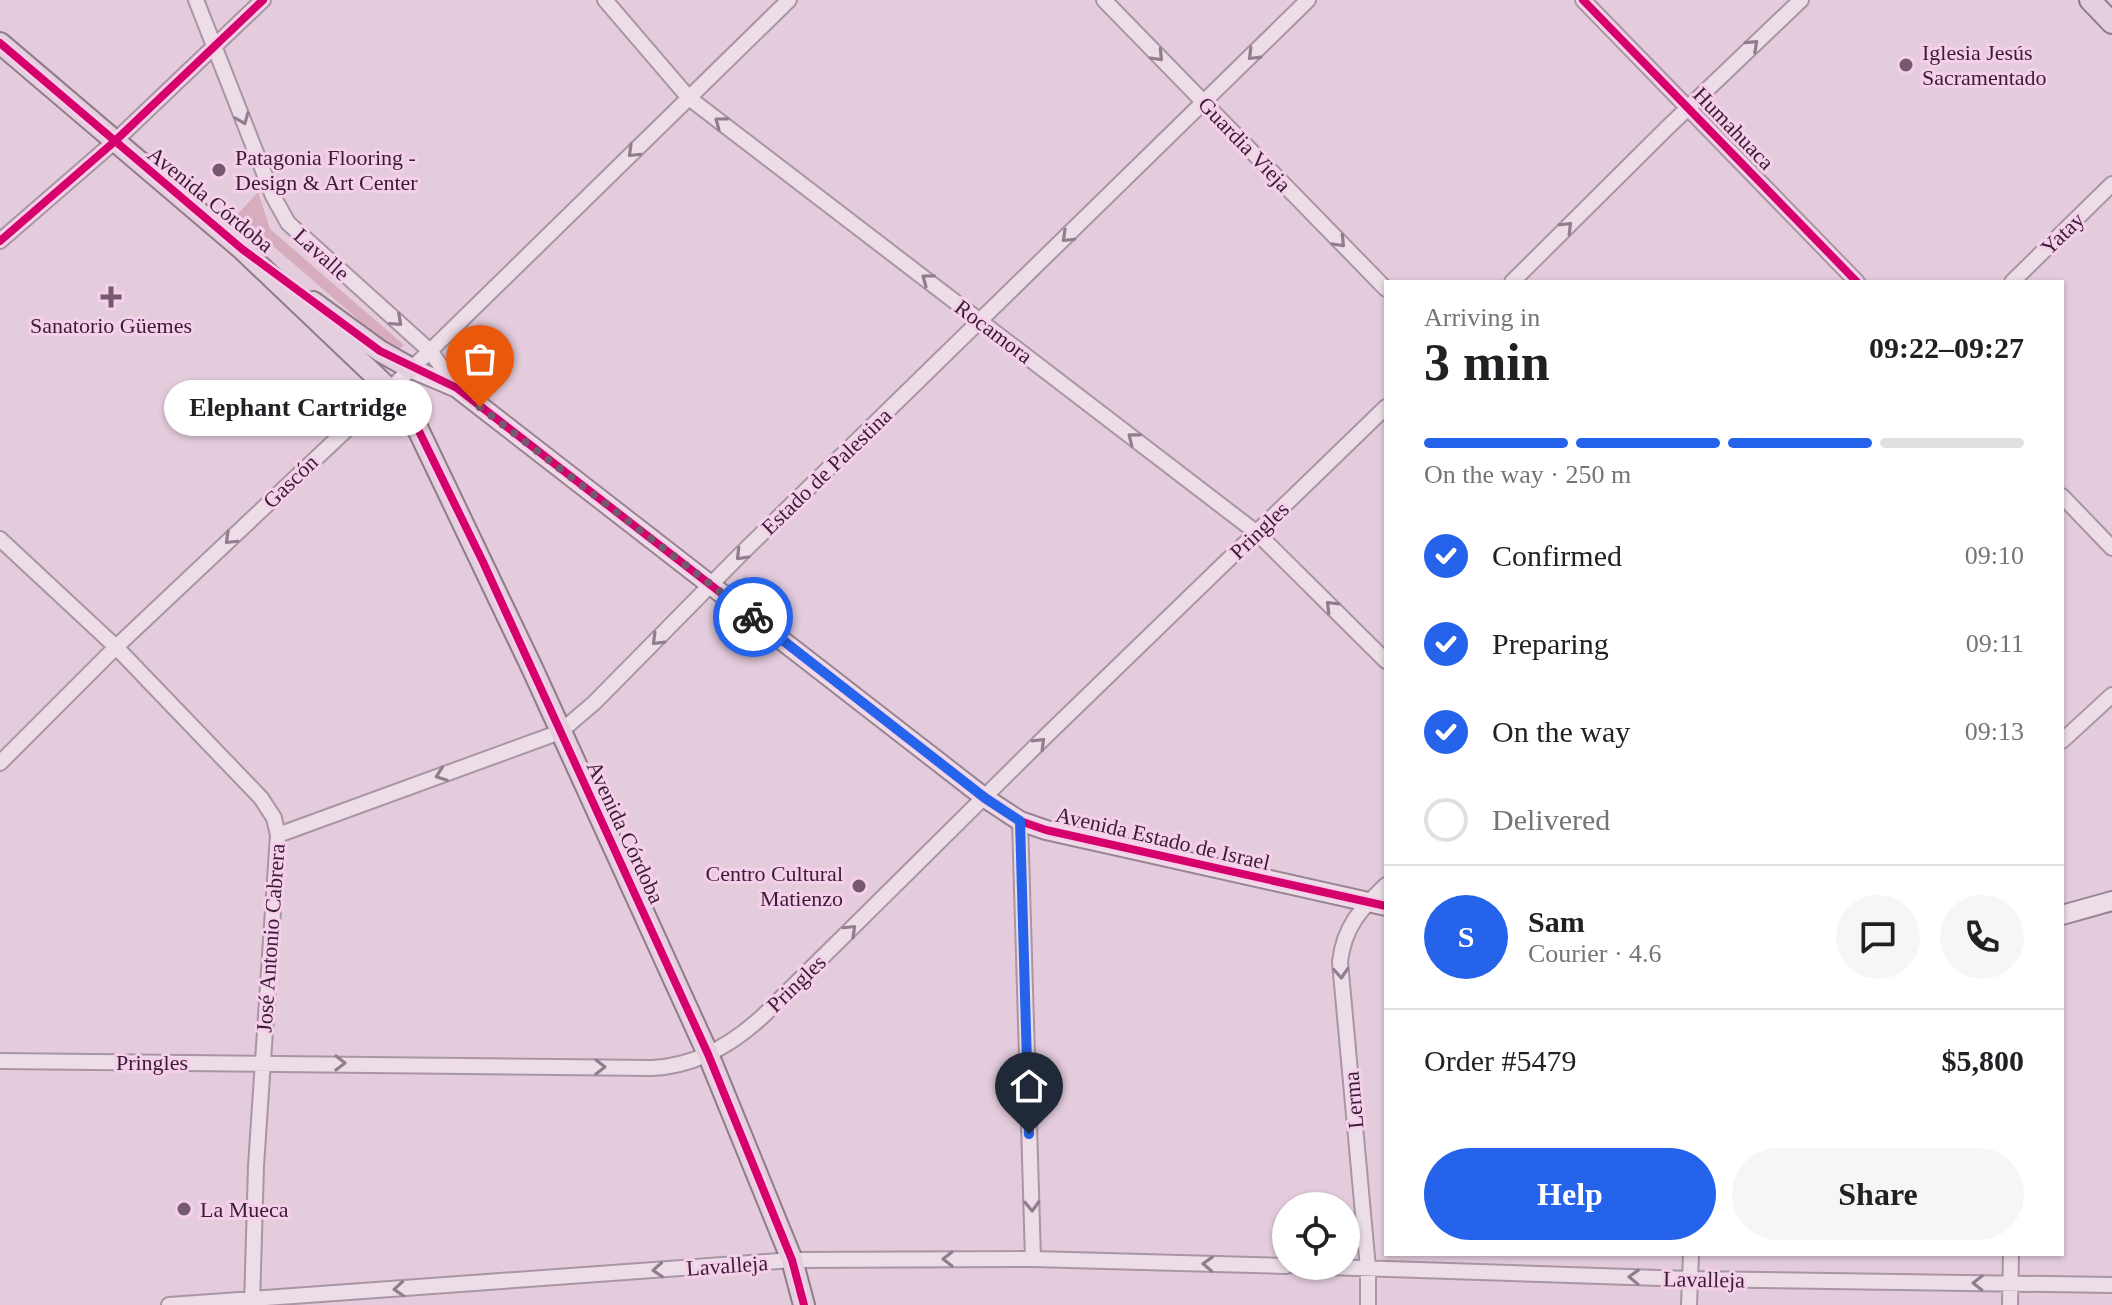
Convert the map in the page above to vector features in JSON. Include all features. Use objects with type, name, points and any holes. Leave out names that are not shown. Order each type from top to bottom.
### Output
[{"type":"main road","points":[[2090,0],[2112,23]]},
{"type":"main road","name":"Avenida Córdoba","points":[[0,43],[242,249],[380,351],[410,368]]},
{"type":"main road","name":"Avenida Córdoba","points":[[242,249],[388,388],[415,423],[483,562],[708,1054],[792,1260],[804,1305]]},
{"type":"main road","name":"Avenida Estado de Israel","points":[[410,368],[457,388],[985,798],[1020,821],[1087,841],[1377,905]]},
{"type":"main road","points":[[2064,914],[2112,901]]},
{"type":"street","name":"Lavalle","points":[[196,0],[275,201],[288,223],[430,351],[457,388]]},
{"type":"street","points":[[0,241],[114,142],[263,0]]},
{"type":"street","name":"Rocamora","points":[[605,0],[689,98],[1257,533],[1384,659]]},
{"type":"street","name":"Gascón","points":[[0,763],[116,647],[430,351],[789,0]]},
{"type":"street","name":"Guardia Vieja","points":[[1104,0],[1384,287]]},
{"type":"street","name":"Estado de Palestina","points":[[278,835],[560,732],[594,703],[1308,0]]},
{"type":"street","name":"Humahuaca","points":[[1583,0],[1855,280]]},
{"type":"street","points":[[1514,280],[1801,0]]},
{"type":"street","name":"Yatay","points":[[2014,280],[2112,184]]},
{"type":"street","name":"Pringles","points":[[0,1061],[652,1068],[694,1062],[749,1028],[764,1015],[1384,409]]},
{"type":"street","points":[[2064,498],[2112,548]]},
{"type":"street","name":"José Antonio Cabrera","points":[[0,539],[116,647],[261,798],[274,818],[278,835],[262,1062],[251,1303]]},
{"type":"street","points":[[2064,739],[2112,695]]},
{"type":"street","points":[[1020,821],[1033,1259]]},
{"type":"street","name":"Lerma","points":[[1368,1305],[1368,1268],[1340,962],[1342,943],[1348,928],[1377,905]]},
{"type":"street","points":[[1689,1305],[1691,1256]]},
{"type":"street","points":[[2010,1305],[2011,1256]]},
{"type":"street","name":"Lavalleja","points":[[169,1305],[251,1303],[792,1260],[1033,1259],[1272,1266]]},
{"type":"street","name":"Lavalleja","points":[[1360,1268],[1690,1279],[2112,1285]]},
{"type":"shaded area","points":[[258,192],[270,229],[404,345],[396,352],[237,215]]},
{"type":"cycle path","points":[[0,241],[114,142],[263,0]]},
{"type":"cycle path","points":[[1583,0],[1855,280]]},
{"type":"cycle path","points":[[0,43],[242,249],[380,351],[457,388],[985,798],[1020,821],[1046,830],[1384,906]]},
{"type":"cycle path","points":[[388,388],[415,423],[483,562],[708,1054],[792,1260],[804,1305]]},
{"type":"way so far","points":[[480,407],[753,617]]},
{"type":"place","name":"Iglesia Jesús Sacramentado","points":[[1906,65]]},
{"type":"place","name":"Patagonia Flooring - Design & Art Center","points":[[219,170]]},
{"type":"place","name":"Sanatorio Güemes","points":[[111,297]]},
{"type":"place","name":"Elephant Cartridge","points":[[480,407]]},
{"type":"place","name":"Centro Cultural Matienzo","points":[[859,886]]},
{"type":"place","name":"La Mueca","points":[[184,1209]]},
{"type":"route","points":[[753,617],[985,798],[1020,821],[1029,1134]]}]
